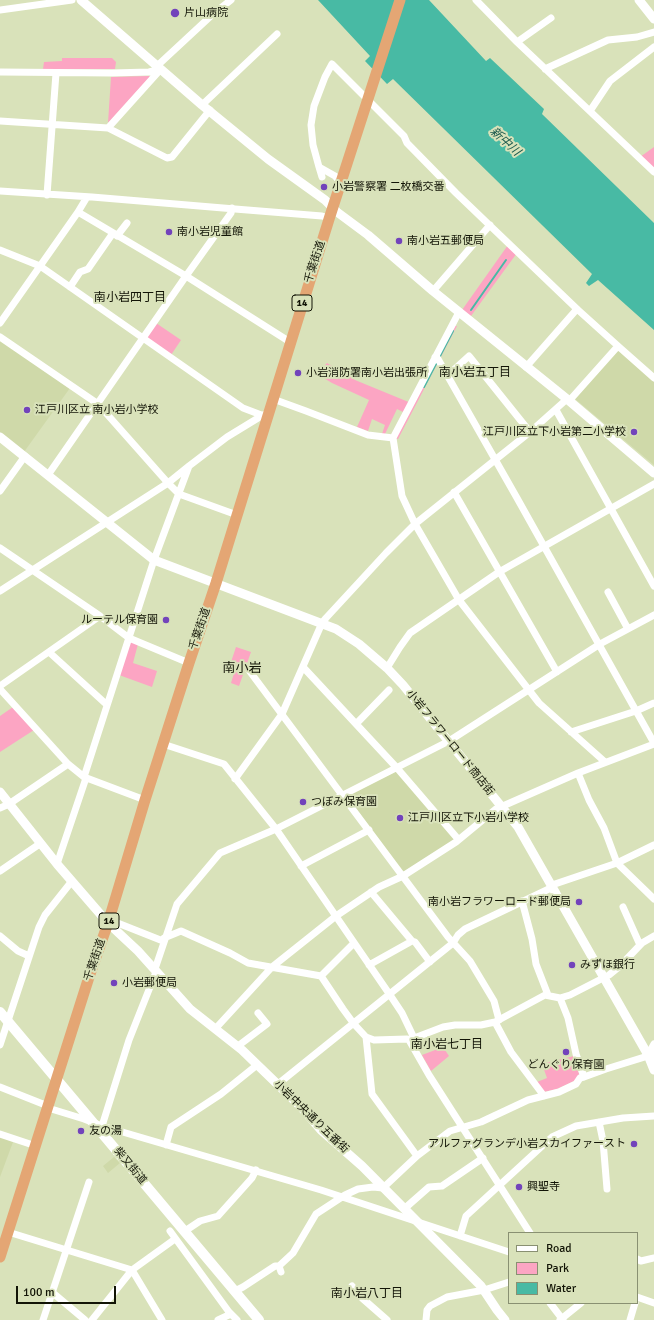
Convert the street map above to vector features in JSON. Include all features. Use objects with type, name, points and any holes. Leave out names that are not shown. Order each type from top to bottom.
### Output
[{"type":"highway","name":"千葉街道","points":[[0,1255],[89,977],[108,923],[145,800],[189,663],[216,583],[265,416],[273,400],[290,342],[400,0]]},
{"type":"main road","name":"柴又街道","points":[[0,1012],[57,1080],[97,1124],[259,1320]]},
{"type":"street","points":[[0,10],[72,0]]},
{"type":"street","points":[[81,0],[331,213],[368,235],[654,473]]},
{"type":"street","points":[[108,128],[159,67],[213,14],[231,0]]},
{"type":"street","points":[[476,0],[517,42],[654,172]]},
{"type":"street","points":[[639,0],[654,19]]},
{"type":"street","points":[[517,42],[551,18]]},
{"type":"street","points":[[545,69],[608,40],[637,37],[654,32]]},
{"type":"street","points":[[0,121],[108,128],[167,158],[172,157],[206,108],[277,34]]},
{"type":"street","points":[[590,111],[610,81],[654,48]]},
{"type":"street","points":[[322,177],[312,145],[311,125],[314,106],[325,77],[332,64],[370,95],[404,136],[407,143],[490,225],[577,309],[654,378]]},
{"type":"street","points":[[0,72],[149,72],[159,67]]},
{"type":"street","points":[[47,194],[56,73]]},
{"type":"street","points":[[319,167],[335,176],[341,183]]},
{"type":"street","points":[[0,191],[322,216],[331,213]]},
{"type":"street","points":[[0,323],[87,197]]},
{"type":"street","points":[[48,475],[231,213],[232,208]]},
{"type":"street","points":[[78,212],[186,276],[290,342]]},
{"type":"street","points":[[70,287],[80,272],[88,269],[115,234],[127,223]]},
{"type":"street","points":[[434,291],[490,225]]},
{"type":"street","points":[[0,250],[40,266],[243,408],[265,416]]},
{"type":"street","points":[[526,367],[577,309]]},
{"type":"street","points":[[459,312],[393,438],[402,496],[415,524],[459,600],[539,703],[605,762]]},
{"type":"street","points":[[0,336],[98,404],[180,494],[237,515]]},
{"type":"street","points":[[235,779],[282,714],[322,623],[366,574],[415,524],[568,400],[618,346]]},
{"type":"street","points":[[447,376],[469,356],[530,432]]},
{"type":"street","points":[[216,1028],[272,968],[336,916],[379,887],[403,876],[458,839],[502,806],[578,773],[654,743],[600,644],[494,460],[438,359],[435,357]]},
{"type":"street","points":[[273,400],[306,410],[368,435],[393,438]]},
{"type":"street","points":[[556,410],[654,586]]},
{"type":"street","points":[[0,591],[168,482],[227,437],[265,416]]},
{"type":"street","name":"小岩フラワーロード商店街","points":[[0,436],[154,560],[322,623],[347,635],[387,668],[518,827],[651,1055],[654,1070]]},
{"type":"street","points":[[0,491],[25,456]]},
{"type":"street","points":[[58,864],[106,704],[154,560],[180,494],[189,466]]},
{"type":"street","points":[[387,668],[400,646],[410,633],[499,572],[654,484]]},
{"type":"street","points":[[454,492],[556,672]]},
{"type":"street","points":[[0,548],[100,616],[129,638],[189,663]]},
{"type":"street","points":[[608,592],[628,629]]},
{"type":"street","points":[[97,1124],[156,971],[164,939],[179,900],[220,853],[276,829],[448,741],[600,644],[654,615]]},
{"type":"street","points":[[100,616],[0,687],[68,764],[85,778],[145,800]]},
{"type":"street","points":[[49,652],[106,704]]},
{"type":"street","points":[[303,667],[397,768],[458,839]]},
{"type":"street","points":[[248,669],[453,943],[470,961],[494,1001],[497,1021],[511,1052],[544,1096]]},
{"type":"street","points":[[356,724],[389,690]]},
{"type":"street","points":[[571,732],[636,711],[654,703]]},
{"type":"street","points":[[163,744],[224,764],[276,829],[402,1013],[412,1039],[429,1075],[529,1232]]},
{"type":"street","points":[[0,808],[9,804],[68,764]]},
{"type":"street","points":[[578,773],[588,800],[604,828],[617,863],[654,899]]},
{"type":"street","name":"小岩中央通り五番街","points":[[0,792],[108,923],[138,951],[190,1009],[238,1046],[302,1108],[321,1130],[362,1166],[484,1290],[505,1320]]},
{"type":"street","points":[[301,866],[369,830]]},
{"type":"street","points":[[0,871],[41,843]]},
{"type":"street","points":[[278,1084],[453,943],[458,935],[465,929],[552,886],[617,863],[654,845]]},
{"type":"street","points":[[0,1044],[38,926],[72,881]]},
{"type":"street","points":[[371,892],[412,941],[415,942],[430,962]]},
{"type":"street","points":[[522,901],[528,922],[536,964],[548,995]]},
{"type":"street","points":[[623,907],[640,945]]},
{"type":"street","points":[[108,923],[115,922],[164,939],[181,931],[230,953],[248,963],[321,976],[354,1024],[366,1037],[374,1040],[412,1039],[443,1027],[454,1025],[481,1025],[497,1021],[545,995],[560,998],[570,995],[605,978],[615,971],[640,945],[648,938],[654,936]]},
{"type":"street","points":[[0,936],[18,951],[29,956]]},
{"type":"street","points":[[369,964],[412,941]]},
{"type":"street","points":[[321,976],[354,944]]},
{"type":"street","points":[[560,998],[568,1018],[576,1054],[584,1077]]},
{"type":"street","points":[[238,1046],[267,1024],[258,1013]]},
{"type":"street","points":[[366,1037],[372,1094],[417,1156]]},
{"type":"street","points":[[235,1291],[276,1266],[280,1269],[293,1253],[316,1214],[340,1198],[358,1189],[373,1187],[383,1188],[417,1156],[450,1131],[481,1122],[528,1100],[559,1092],[576,1084],[580,1078],[651,1055],[654,1044]]},
{"type":"street","points":[[166,1144],[171,1127],[221,1094],[257,1065]]},
{"type":"street","points":[[0,1087],[48,1107],[97,1124],[256,1170],[508,1252]]},
{"type":"street","points":[[460,1236],[466,1216],[552,1137],[576,1126],[623,1118],[654,1116]]},
{"type":"street","points":[[599,1122],[603,1142],[607,1189]]},
{"type":"street","points":[[0,1134],[36,1146]]},
{"type":"street","points":[[404,1209],[428,1187],[442,1186],[483,1158]]},
{"type":"street","points":[[185,1231],[200,1221],[218,1216],[252,1178],[256,1170]]},
{"type":"street","points":[[43,1320],[89,1182]]},
{"type":"street","points":[[170,1231],[237,1320]]},
{"type":"street","points":[[8,1232],[132,1270],[162,1320]]},
{"type":"street","points":[[92,1320],[132,1270],[175,1239]]},
{"type":"street","points":[[638,1260],[641,1261],[654,1258]]},
{"type":"street","points":[[426,1320],[425,1316],[430,1306],[447,1297],[484,1290],[508,1282]]},
{"type":"street","points":[[352,1286],[362,1298],[387,1320]]},
{"type":"street","points":[[52,1293],[85,1320]]},
{"type":"street","points":[[638,1297],[654,1303]]},
{"type":"street","points":[[551,1304],[562,1319],[581,1304]]},
{"type":"street","points":[[630,1320],[635,1304]]},
{"type":"street","points":[[218,1320],[231,1314]]},
{"type":"shaded area","name":"江戸川区立 南小岩小学校","points":[[0,340],[70,388],[24,452],[0,432]]},
{"type":"shaded area","name":"江戸川区立下小岩第二小学校","points":[[617,350],[654,381],[654,465],[574,398]]},
{"type":"shaded area","name":"江戸川区立下小岩小学校","points":[[397,771],[454,840],[405,871],[403,871],[348,798],[348,796]]},
{"type":"shaded area","points":[[0,1137],[13,1142],[0,1177]]},
{"type":"shaded area","points":[[114,1157],[120,1163],[108,1173],[103,1166]]},
{"type":"green space","points":[[62,58],[112,58],[116,62],[115,69],[43,69],[44,62],[62,61]]},
{"type":"green space","points":[[111,77],[150,77],[108,123]]},
{"type":"green space","points":[[654,147],[654,169],[640,157]]},
{"type":"green space","points":[[508,245],[517,253],[471,316],[462,310]]},
{"type":"green space","points":[[156,323],[181,340],[171,355],[146,337]]},
{"type":"green space","points":[[455,326],[457,326],[398,439],[395,438]]},
{"type":"green space","points":[[327,363],[355,380],[411,403],[405,413],[397,409],[385,434],[382,434],[385,425],[372,419],[368,431],[357,427],[369,400],[332,383],[317,374]]},
{"type":"green space","points":[[130,641],[138,644],[133,663],[157,671],[152,687],[119,675]]},
{"type":"green space","points":[[236,647],[251,652],[239,686],[231,683],[236,667],[230,665]]},
{"type":"green space","points":[[13,707],[34,730],[0,752],[0,716]]},
{"type":"green space","points":[[443,1047],[449,1056],[431,1071],[422,1055]]},
{"type":"green space","points":[[574,1056],[579,1074],[574,1081],[557,1089],[544,1092],[537,1082],[547,1078],[542,1064]]},
{"type":"water","name":"新中川","points":[[318,0],[429,0],[486,61],[490,58],[544,109],[542,114],[654,223],[654,330],[598,280],[589,286],[586,283],[592,274],[393,79],[387,84],[365,61],[370,56]]},
{"type":"waterway","points":[[471,310],[506,260]]},
{"type":"waterway","points":[[439,358],[453,331]]},
{"type":"waterway","points":[[424,387],[437,362]]},
{"type":"place","name":"片山病院","points":[[175,13]]},
{"type":"place","name":"小岩警察署 二枚橋交番","points":[[324,187]]},
{"type":"place","name":"南小岩児童館","points":[[169,232]]},
{"type":"place","name":"南小岩五郵便局","points":[[399,241]]},
{"type":"place","name":"小岩消防署南小岩出張所","points":[[298,373]]},
{"type":"place","name":"江戸川区立 南小岩小学校","points":[[27,410]]},
{"type":"place","name":"江戸川区立下小岩第二小学校","points":[[634,432]]},
{"type":"place","name":"ルーテル保育園","points":[[166,620]]},
{"type":"place","name":"つぼみ保育園","points":[[303,802]]},
{"type":"place","name":"江戸川区立下小岩小学校","points":[[400,818]]},
{"type":"place","name":"南小岩フラワーロード郵便局","points":[[579,902]]},
{"type":"place","name":"みずほ銀行","points":[[572,965]]},
{"type":"place","name":"小岩郵便局","points":[[114,983]]},
{"type":"place","name":"どんぐり保育園","points":[[566,1052]]},
{"type":"place","name":"友の湯","points":[[81,1131]]},
{"type":"place","name":"アルファグランデ小岩スカイファースト","points":[[634,1144]]},
{"type":"place","name":"興聖寺","points":[[519,1187]]},
{"type":"district","name":"南小岩四丁目","points":[[130,298]]},
{"type":"district","name":"南小岩五丁目","points":[[475,373]]},
{"type":"district","name":"南小岩","points":[[242,669]]},
{"type":"district","name":"南小岩七丁目","points":[[447,1045]]},
{"type":"district","name":"南小岩八丁目","points":[[367,1294]]}]
